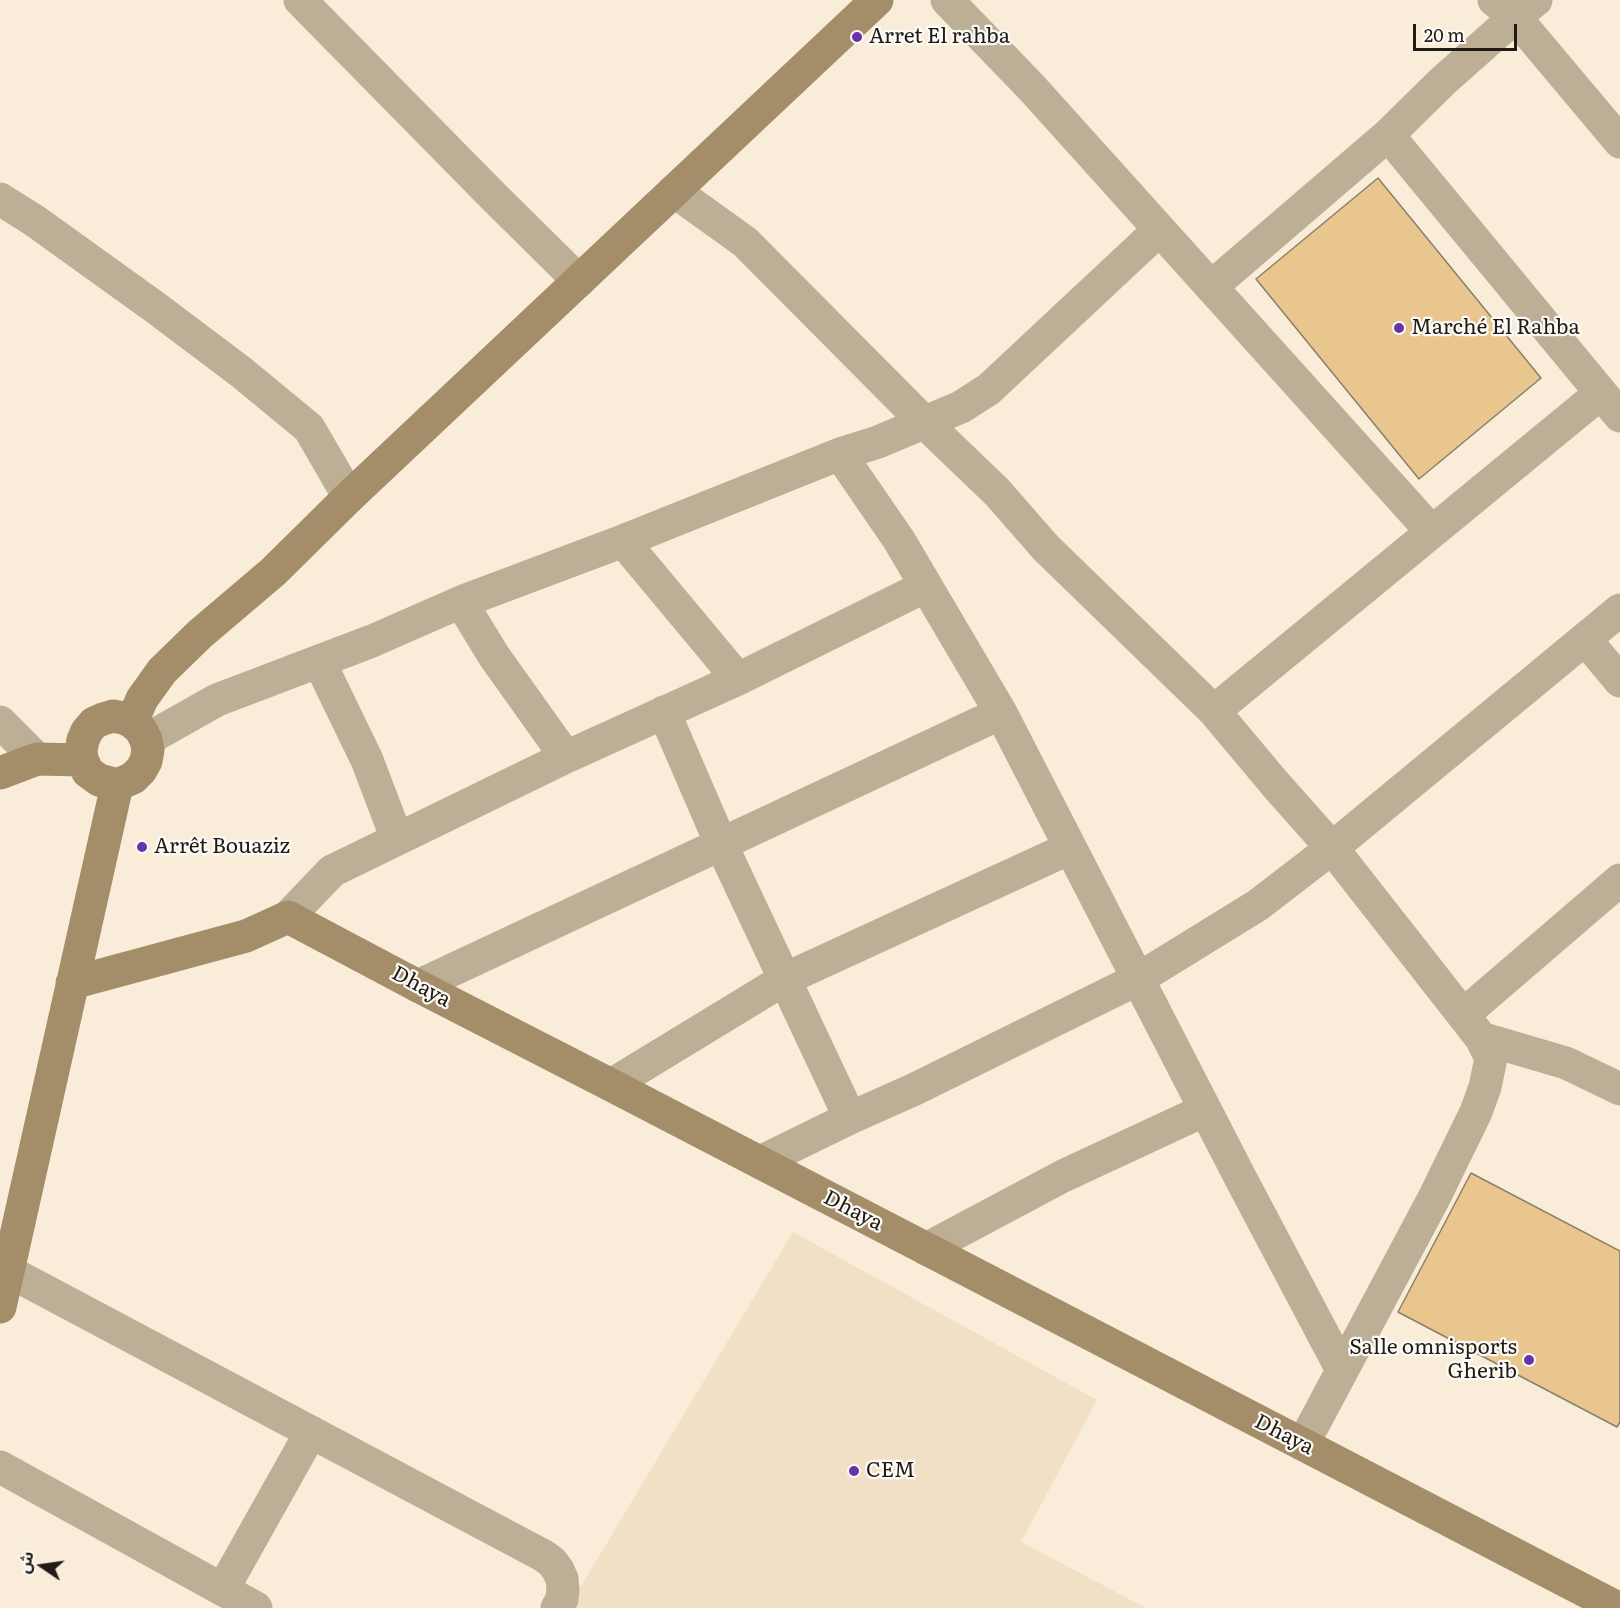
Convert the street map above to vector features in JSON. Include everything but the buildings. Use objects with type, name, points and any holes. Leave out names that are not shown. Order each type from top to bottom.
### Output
[{"type":"street","points":[[300,0],[579,281]]},
{"type":"street","points":[[139,731],[142,699],[162,671],[200,634],[273,572],[877,0]]},
{"type":"street","points":[[947,0],[1032,88],[1432,532]]},
{"type":"street","points":[[1211,287],[1388,135],[1515,6],[1620,142]]},
{"type":"street","points":[[1214,711],[1432,532],[1614,407],[1388,135]]},
{"type":"street","points":[[674,191],[745,242],[997,492],[1046,548],[1214,711],[1332,848],[1472,1027],[1491,1058],[1485,1087],[1476,1112],[1434,1198],[1303,1444]]},
{"type":"street","points":[[0,199],[35,221],[156,308],[241,372],[309,429],[349,498]]},
{"type":"street","points":[[139,731],[372,641],[461,602],[623,541],[840,454],[878,442],[962,407],[989,389],[1159,230]]},
{"type":"street","points":[[840,454],[899,540],[1000,713],[1342,1370]]},
{"type":"street","points":[[623,541],[738,679]]},
{"type":"street","points":[[72,983],[246,936],[288,917],[332,871],[566,758],[738,679],[926,586]]},
{"type":"street","points":[[461,602],[494,656],[566,758]]},
{"type":"street","points":[[760,1162],[1137,980],[1258,905],[1332,848],[1620,610]]},
{"type":"street","points":[[1585,639],[1620,681]]},
{"type":"street","points":[[319,661],[367,760],[397,838]]},
{"type":"street","points":[[664,712],[721,844],[850,1118]]},
{"type":"street","points":[[418,986],[1000,713]]},
{"type":"street","points":[[113,716],[123,718],[139,731],[148,750],[141,770],[133,777],[117,785],[99,780],[88,772],[82,760],[82,740],[94,723],[113,716]]},
{"type":"street","points":[[0,722],[37,759]]},
{"type":"street","points":[[0,773],[37,759],[82,760]]},
{"type":"street","points":[[0,1307],[117,785]]},
{"type":"street","points":[[611,1085],[785,979],[1070,848]]},
{"type":"street","points":[[1472,1027],[1620,880]]},
{"type":"street","name":"Dhaya","points":[[288,917],[1618,1608]]},
{"type":"street","points":[[1472,1027],[1566,1063],[1620,1089]]},
{"type":"street","points":[[926,1249],[1063,1176],[1205,1110]]},
{"type":"street","points":[[8,1271],[544,1556],[552,1562],[562,1579],[562,1599],[557,1608]]},
{"type":"street","points":[[223,1589],[311,1432]]},
{"type":"street","points":[[0,1467],[256,1608]]},
{"type":"shaded area","name":"CEM","points":[[793,1232],[1097,1400],[1021,1542],[1146,1608],[568,1608]]},
{"type":"place","name":"Arret El rahba","points":[[857,37]]},
{"type":"place","name":"Marché El Rahba","points":[[1399,328]]},
{"type":"place","name":"Arrêt Bouaziz","points":[[142,847]]},
{"type":"place","name":"Salle omnisports Gherib","points":[[1529,1360]]},
{"type":"place","name":"CEM","points":[[854,1471]]}]
